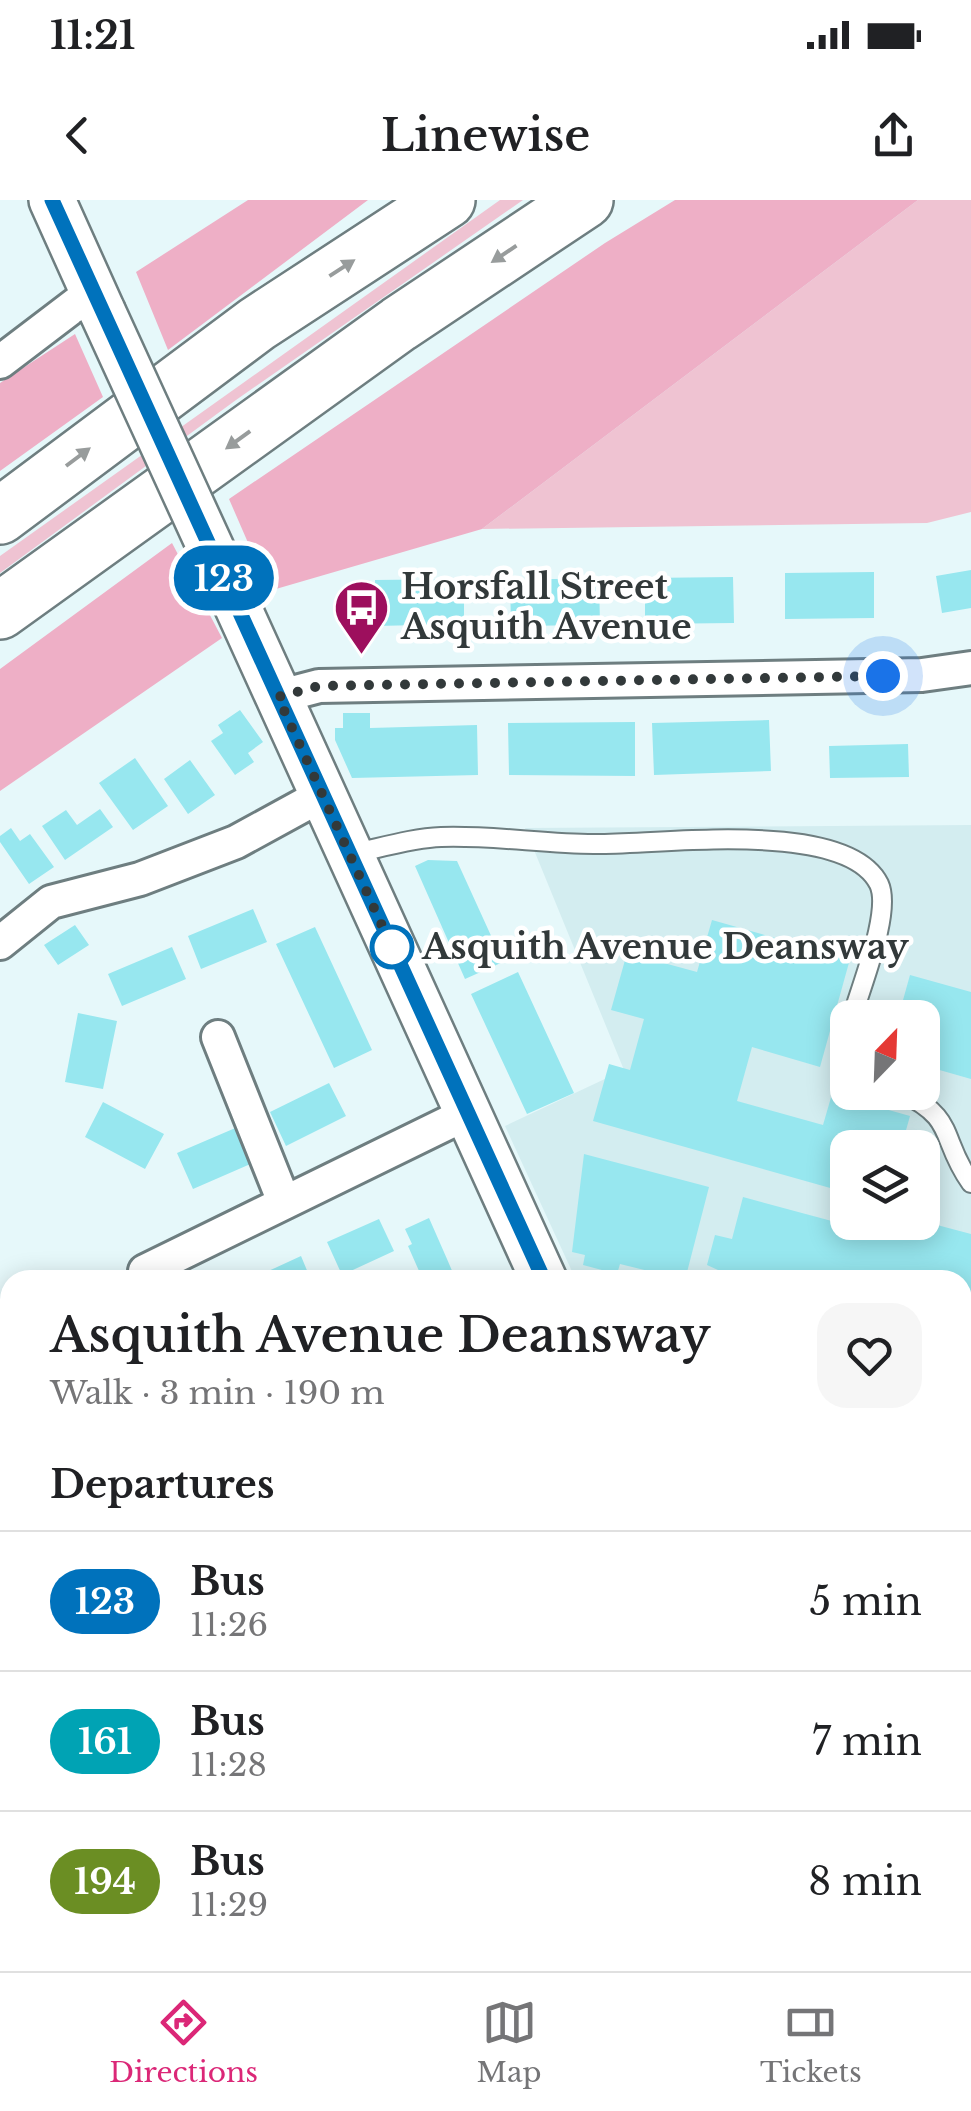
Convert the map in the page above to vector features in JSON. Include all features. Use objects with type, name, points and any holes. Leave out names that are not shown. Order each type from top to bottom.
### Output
[{"type":"highway","points":[[0,516],[257,324],[446,200]]},
{"type":"highway","points":[[0,611],[398,324],[585,200]]},
{"type":"main road","points":[[52,200],[539,1270]]},
{"type":"street","points":[[0,362],[97,302]]},
{"type":"street","points":[[278,697],[319,686],[922,675],[971,668]]},
{"type":"street","points":[[0,943],[51,902],[140,879],[236,842],[322,795]]},
{"type":"street","points":[[218,1037],[284,1202]]},
{"type":"street","points":[[154,1270],[466,1114]]},
{"type":"lane","points":[[350,854],[439,837],[596,844],[740,839],[786,841],[858,859],[880,886],[881,918],[857,1000]]},
{"type":"lane","points":[[935,1110],[946,1128],[953,1158],[971,1183]]},
{"type":"shaded area","points":[[248,200],[368,200],[168,350],[136,272]]},
{"type":"shaded area","points":[[500,200],[523,200],[236,400],[0,573],[0,556]]},
{"type":"shaded area","points":[[675,200],[918,200],[482,529],[269,591],[229,499],[605,243]]},
{"type":"shaded area","points":[[918,200],[971,200],[971,512],[927,523],[482,529]]},
{"type":"shaded area","points":[[75,334],[103,397],[0,471],[0,383]]},
{"type":"shaded area","points":[[172,543],[222,638],[0,791],[0,669]]},
{"type":"shaded area","points":[[971,825],[971,1270],[571,1270],[505,1126],[624,1070],[525,828]]},
{"type":"building","points":[[971,570],[971,608],[942,613],[936,576]]},
{"type":"building","points":[[874,572],[874,618],[785,619],[785,573]]},
{"type":"building","points":[[733,577],[734,623],[645,624],[645,578]]},
{"type":"building","points":[[599,578],[600,625],[511,626],[510,580]]},
{"type":"building","points":[[464,579],[464,624],[376,626],[375,580]]},
{"type":"building","points":[[240,710],[263,742],[248,753],[254,762],[235,775],[211,741],[223,733],[218,725]]},
{"type":"building","points":[[343,713],[370,713],[370,728],[477,725],[478,775],[352,778],[335,740],[335,728],[343,728]]},
{"type":"building","points":[[769,720],[771,771],[654,775],[652,723]]},
{"type":"building","points":[[635,722],[635,776],[509,775],[508,723]]},
{"type":"building","points":[[908,744],[909,777],[830,778],[829,746]]},
{"type":"building","points":[[135,758],[168,806],[133,830],[99,783]]},
{"type":"building","points":[[190,760],[215,795],[188,814],[164,779]]},
{"type":"building","points":[[100,809],[113,827],[65,860],[42,826],[66,810],[77,825]]},
{"type":"building","points":[[11,828],[20,841],[30,834],[54,867],[29,884],[0,842],[0,836]]},
{"type":"building","points":[[428,860],[457,861],[503,962],[465,979],[415,866]]},
{"type":"building","points":[[253,909],[267,942],[201,969],[188,936]]},
{"type":"building","points":[[712,920],[850,959],[839,1000],[830,1000],[830,1031],[820,1067],[752,1047],[737,1101],[823,1125],[830,1101],[830,1110],[889,1110],[910,1116],[906,1130],[830,1130],[830,1188],[593,1121],[609,1064],[630,1070],[644,1019],[611,1010],[627,953],[697,972]]},
{"type":"building","points":[[75,925],[89,945],[58,965],[44,945]]},
{"type":"building","points":[[315,927],[372,1050],[334,1068],[276,944]]},
{"type":"building","points":[[172,947],[186,979],[122,1006],[108,974]]},
{"type":"building","points":[[518,972],[574,1093],[527,1114],[471,994]]},
{"type":"building","points":[[910,975],[971,992],[971,1079],[940,1070],[940,1000],[903,1000]]},
{"type":"building","points":[[78,1013],[117,1021],[103,1089],[65,1082]]},
{"type":"building","points":[[329,1083],[346,1116],[286,1146],[270,1112]]},
{"type":"building","points":[[103,1102],[164,1134],[145,1169],[85,1137]]},
{"type":"building","points":[[240,1126],[255,1162],[193,1189],[177,1153]]},
{"type":"building","points":[[584,1154],[709,1187],[688,1270],[644,1270],[620,1264],[618,1270],[602,1270],[583,1265],[585,1255],[572,1252]]},
{"type":"building","points":[[743,1197],[830,1220],[830,1240],[940,1240],[940,1226],[971,1234],[971,1270],[718,1270],[707,1265],[715,1235],[732,1239]]},
{"type":"building","points":[[429,1218],[452,1270],[419,1270],[405,1229]]},
{"type":"building","points":[[379,1219],[394,1251],[353,1270],[340,1270],[327,1242]]},
{"type":"building","points":[[301,1256],[307,1270],[270,1270]]},
{"type":"bus line","name":"123","points":[[52,200],[539,1270]]},
{"type":"place","name":"Horsfall Street Asquith Avenue","points":[[362,656]]},
{"type":"place","name":"Asquith Avenue Deansway","points":[[392,947]]},
{"type":"route","points":[[392,947],[394,952],[278,697],[319,686],[883,676]]}]
